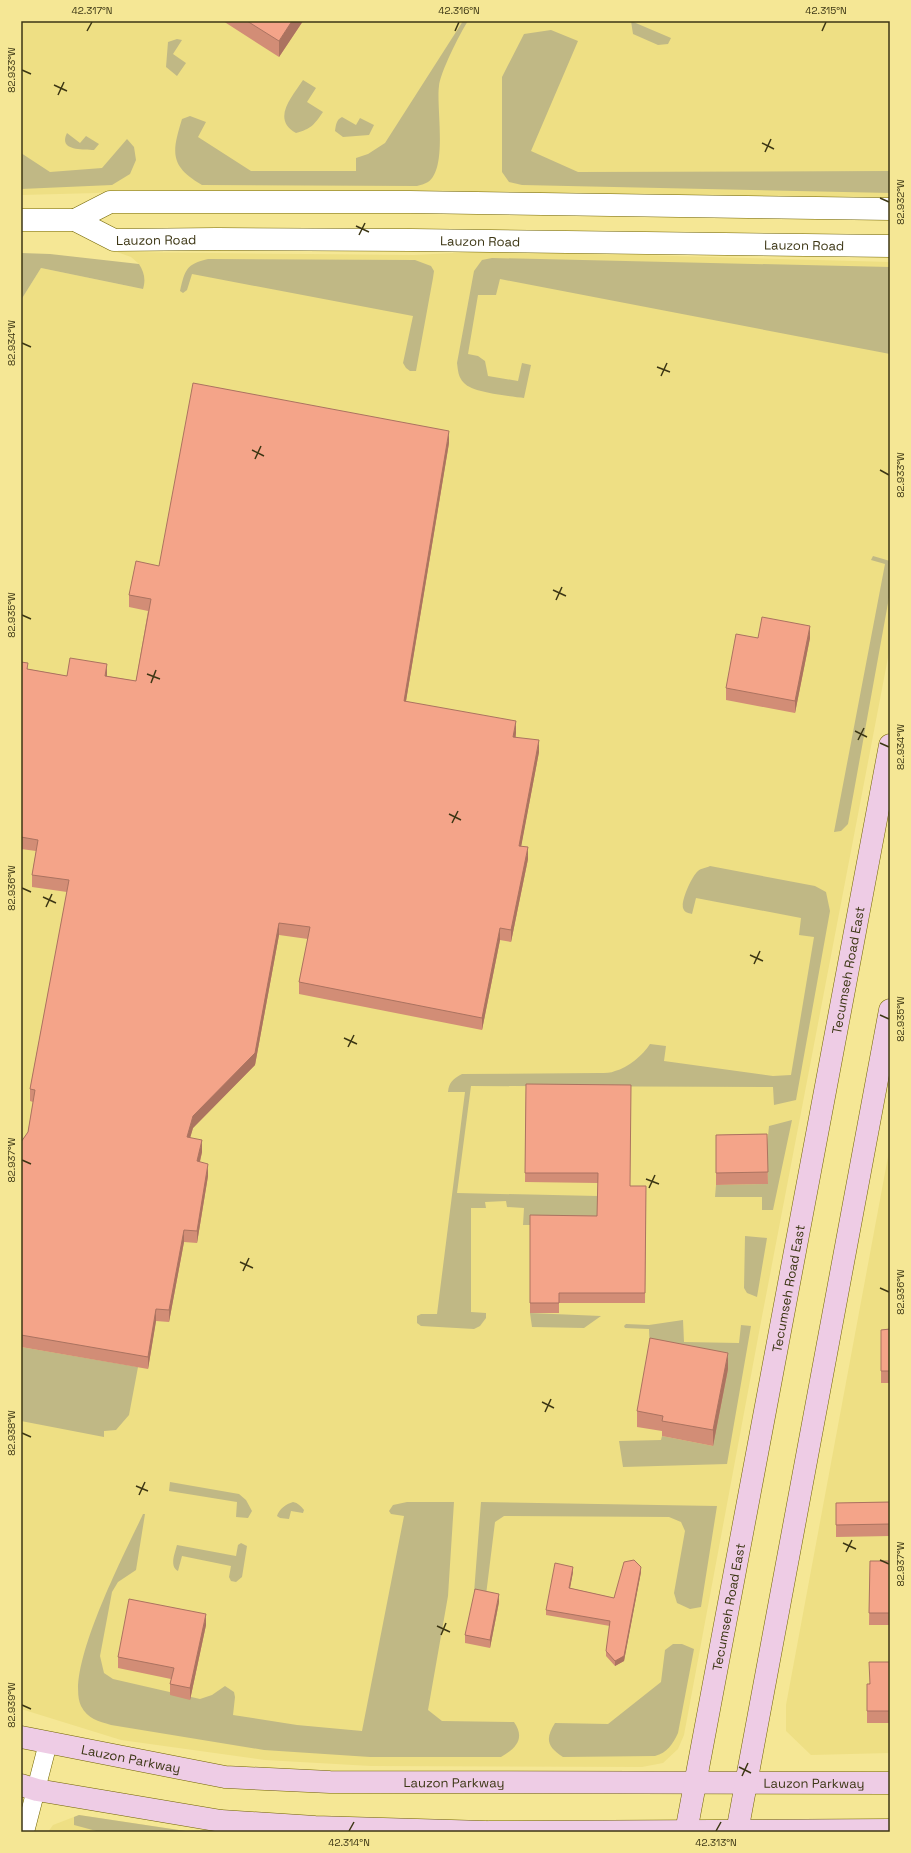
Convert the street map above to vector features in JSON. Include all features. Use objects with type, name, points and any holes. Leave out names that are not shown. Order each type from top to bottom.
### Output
[{"type":"main road","name":"Tecumseh Road East","points":[[686,1831],[890,746]]},
{"type":"main road","points":[[737,1831],[890,1010]]},
{"type":"main road","name":"Lauzon Parkway","points":[[21,1737],[48,1744],[225,1776],[330,1782],[890,1783]]},
{"type":"main road","points":[[29,1787],[221,1821],[315,1827],[485,1832]]},
{"type":"main road","points":[[489,1832],[890,1830]]},
{"type":"street","name":"Lauzon Road","points":[[75,220],[110,202],[410,202],[890,209]]},
{"type":"street","name":"Lauzon Road","points":[[21,220],[75,220],[114,240],[388,240],[890,246]]},
{"type":"street","points":[[25,1832],[29,1787],[48,1744]]},
{"type":"shaded area","points":[[21,21],[890,21],[890,200],[119,190],[97,193],[21,195]]},
{"type":"shaded area","points":[[463,21],[468,21],[460,34],[440,80],[438,96],[440,137],[438,164],[434,175],[427,183],[417,186],[202,185],[191,178],[179,164],[176,157],[176,141],[182,119],[190,116],[206,122],[198,137],[251,171],[356,171],[356,158],[368,154],[385,143]]},
{"type":"shaded area","points":[[631,21],[671,38],[668,44],[658,45],[633,34]]},
{"type":"shaded area","points":[[551,30],[578,41],[531,151],[578,172],[890,171],[890,193],[522,185],[509,182],[502,172],[502,77],[524,34]]},
{"type":"shaded area","points":[[177,39],[182,40],[173,54],[186,63],[177,76],[166,67],[168,42]]},
{"type":"shaded area","points":[[303,80],[316,88],[307,102],[323,112],[312,126],[296,133],[285,121],[284,115],[289,101]]},
{"type":"shaded area","points":[[342,117],[356,125],[360,118],[374,125],[369,135],[343,137],[335,131],[337,121]]},
{"type":"shaded area","points":[[67,133],[80,143],[86,136],[99,144],[94,150],[73,148],[68,146],[66,143],[65,139]]},
{"type":"shaded area","points":[[127,139],[134,147],[136,160],[130,174],[112,185],[21,189],[21,153],[50,172],[102,168]]},
{"type":"shaded area","points":[[492,251],[890,262],[890,647],[760,1327],[684,1735],[678,1749],[663,1763],[642,1767],[371,1766],[265,1760],[121,1740],[21,1709],[21,300],[41,268],[143,289],[139,264],[131,257],[117,252],[414,255]]},
{"type":"shaded area","points":[[21,253],[50,254],[139,264],[144,276],[143,289],[41,268],[21,300]]},
{"type":"shaded area","points":[[492,258],[890,267],[890,354],[500,279],[496,295],[478,295],[468,354],[478,356],[485,361],[488,376],[518,381],[522,363],[531,365],[524,398],[483,392],[462,381],[459,376],[457,363],[474,271],[482,260]]},
{"type":"shaded area","points":[[208,259],[415,260],[431,266],[434,271],[433,278],[416,371],[410,371],[403,363],[413,316],[192,274],[187,290],[183,293],[180,291],[183,278],[188,269],[195,263]]},
{"type":"shaded area","points":[[873,556],[890,561],[890,592],[848,824],[841,831],[834,832],[885,564],[871,560]]},
{"type":"shaded area","points":[[710,866],[815,886],[826,892],[830,911],[796,1100],[774,1105],[773,1087],[471,1086],[457,1193],[598,1196],[597,1225],[523,1225],[524,1208],[507,1207],[506,1201],[485,1202],[486,1208],[471,1208],[471,1312],[486,1313],[486,1318],[480,1326],[474,1329],[421,1326],[417,1323],[417,1316],[421,1314],[437,1314],[465,1092],[448,1092],[450,1083],[456,1078],[462,1074],[610,1073],[630,1064],[639,1057],[650,1044],[666,1046],[664,1061],[773,1076],[791,1075],[814,937],[799,935],[801,918],[696,898],[692,914],[685,911],[683,904],[685,894],[690,883],[698,871]]},
{"type":"shaded area","points":[[792,1120],[773,1210],[762,1210],[762,1197],[715,1197],[716,1185],[768,1184],[767,1146],[769,1126]]},
{"type":"shaded area","points":[[890,1146],[890,1753],[811,1755],[786,1731],[786,1705]]},
{"type":"shaded area","points":[[745,1236],[767,1238],[757,1297],[747,1293],[744,1288]]},
{"type":"shaded area","points":[[530,1313],[601,1316],[584,1328],[532,1327]]},
{"type":"shaded area","points":[[683,1320],[684,1342],[739,1343],[741,1325],[751,1326],[727,1464],[623,1467],[619,1441],[661,1440],[662,1436],[713,1446],[650,1354],[649,1329],[625,1328],[624,1326],[626,1324],[649,1325]]},
{"type":"shaded area","points":[[21,1347],[138,1367],[129,1415],[116,1430],[104,1431],[104,1437],[21,1421]]},
{"type":"shaded area","points":[[170,1482],[239,1494],[246,1500],[252,1511],[248,1518],[236,1517],[237,1502],[169,1491]]},
{"type":"shaded area","points":[[293,1502],[302,1507],[304,1510],[303,1513],[291,1511],[289,1519],[280,1518],[277,1516],[283,1507]]},
{"type":"shaded area","points":[[407,1502],[454,1502],[448,1596],[428,1710],[442,1721],[514,1722],[519,1738],[511,1751],[501,1757],[370,1757],[264,1750],[111,1725],[90,1717],[81,1706],[78,1689],[81,1666],[89,1639],[111,1581],[143,1514],[145,1514],[136,1570],[118,1582],[112,1592],[100,1656],[104,1673],[113,1679],[200,1699],[212,1695],[225,1686],[234,1692],[235,1697],[233,1715],[297,1725],[362,1731],[404,1516],[391,1514],[389,1511],[393,1505]]},
{"type":"shaded area","points":[[481,1502],[717,1506],[701,1607],[690,1609],[677,1603],[674,1593],[685,1531],[681,1522],[669,1517],[504,1516],[495,1522],[486,1595],[474,1593]]},
{"type":"shaded area","points":[[241,1543],[247,1546],[242,1577],[236,1582],[231,1581],[229,1577],[231,1566],[182,1556],[178,1571],[175,1569],[173,1559],[177,1545],[236,1556],[238,1545]]},
{"type":"shaded area","points":[[673,1644],[682,1644],[694,1649],[678,1733],[672,1744],[663,1753],[655,1756],[563,1757],[554,1750],[549,1742],[549,1738],[555,1723],[608,1724],[661,1682],[665,1650]]},
{"type":"shaded area","points":[[79,1815],[192,1832],[48,1832],[53,1825]]},
{"type":"shaded area","points":[[79,1815],[192,1832],[100,1832],[74,1825],[74,1817]]},
{"type":"building","points":[[247,21],[292,21],[279,41]]},
{"type":"building","points":[[193,383],[449,431],[404,701],[516,721],[513,737],[539,740],[519,846],[528,847],[511,930],[500,928],[482,1018],[299,982],[310,927],[279,923],[255,1053],[193,1116],[187,1137],[202,1140],[197,1161],[208,1164],[197,1231],[184,1230],[169,1310],[156,1309],[148,1357],[21,1335],[21,1142],[28,1132],[35,1090],[30,1089],[69,880],[32,875],[38,840],[21,837],[21,662],[28,663],[27,669],[67,676],[70,658],[107,664],[105,676],[136,681],[151,599],[129,595],[136,561],[159,566]]},
{"type":"building","points":[[762,617],[810,626],[795,701],[726,688],[736,634],[758,638]]},
{"type":"building","points":[[526,1084],[631,1085],[630,1186],[646,1186],[645,1293],[559,1293],[559,1303],[530,1303],[530,1215],[597,1216],[598,1173],[525,1173]]},
{"type":"building","points":[[767,1134],[768,1172],[716,1173],[716,1135]]},
{"type":"building","points":[[890,1329],[890,1371],[881,1371],[881,1330]]},
{"type":"building","points":[[650,1338],[728,1353],[713,1430],[662,1421],[663,1416],[637,1411]]},
{"type":"building","points":[[890,1502],[890,1524],[836,1525],[836,1503]]},
{"type":"building","points":[[634,1560],[641,1567],[624,1656],[615,1661],[606,1651],[610,1621],[546,1610],[555,1563],[573,1567],[569,1588],[614,1598],[624,1562]]},
{"type":"building","points":[[870,1561],[890,1561],[890,1613],[869,1613]]},
{"type":"building","points":[[475,1589],[499,1594],[490,1640],[465,1635]]},
{"type":"building","points":[[129,1599],[206,1614],[190,1688],[170,1684],[174,1668],[118,1657]]},
{"type":"building","points":[[869,1662],[890,1662],[890,1711],[867,1711],[867,1684],[870,1684]]}]
